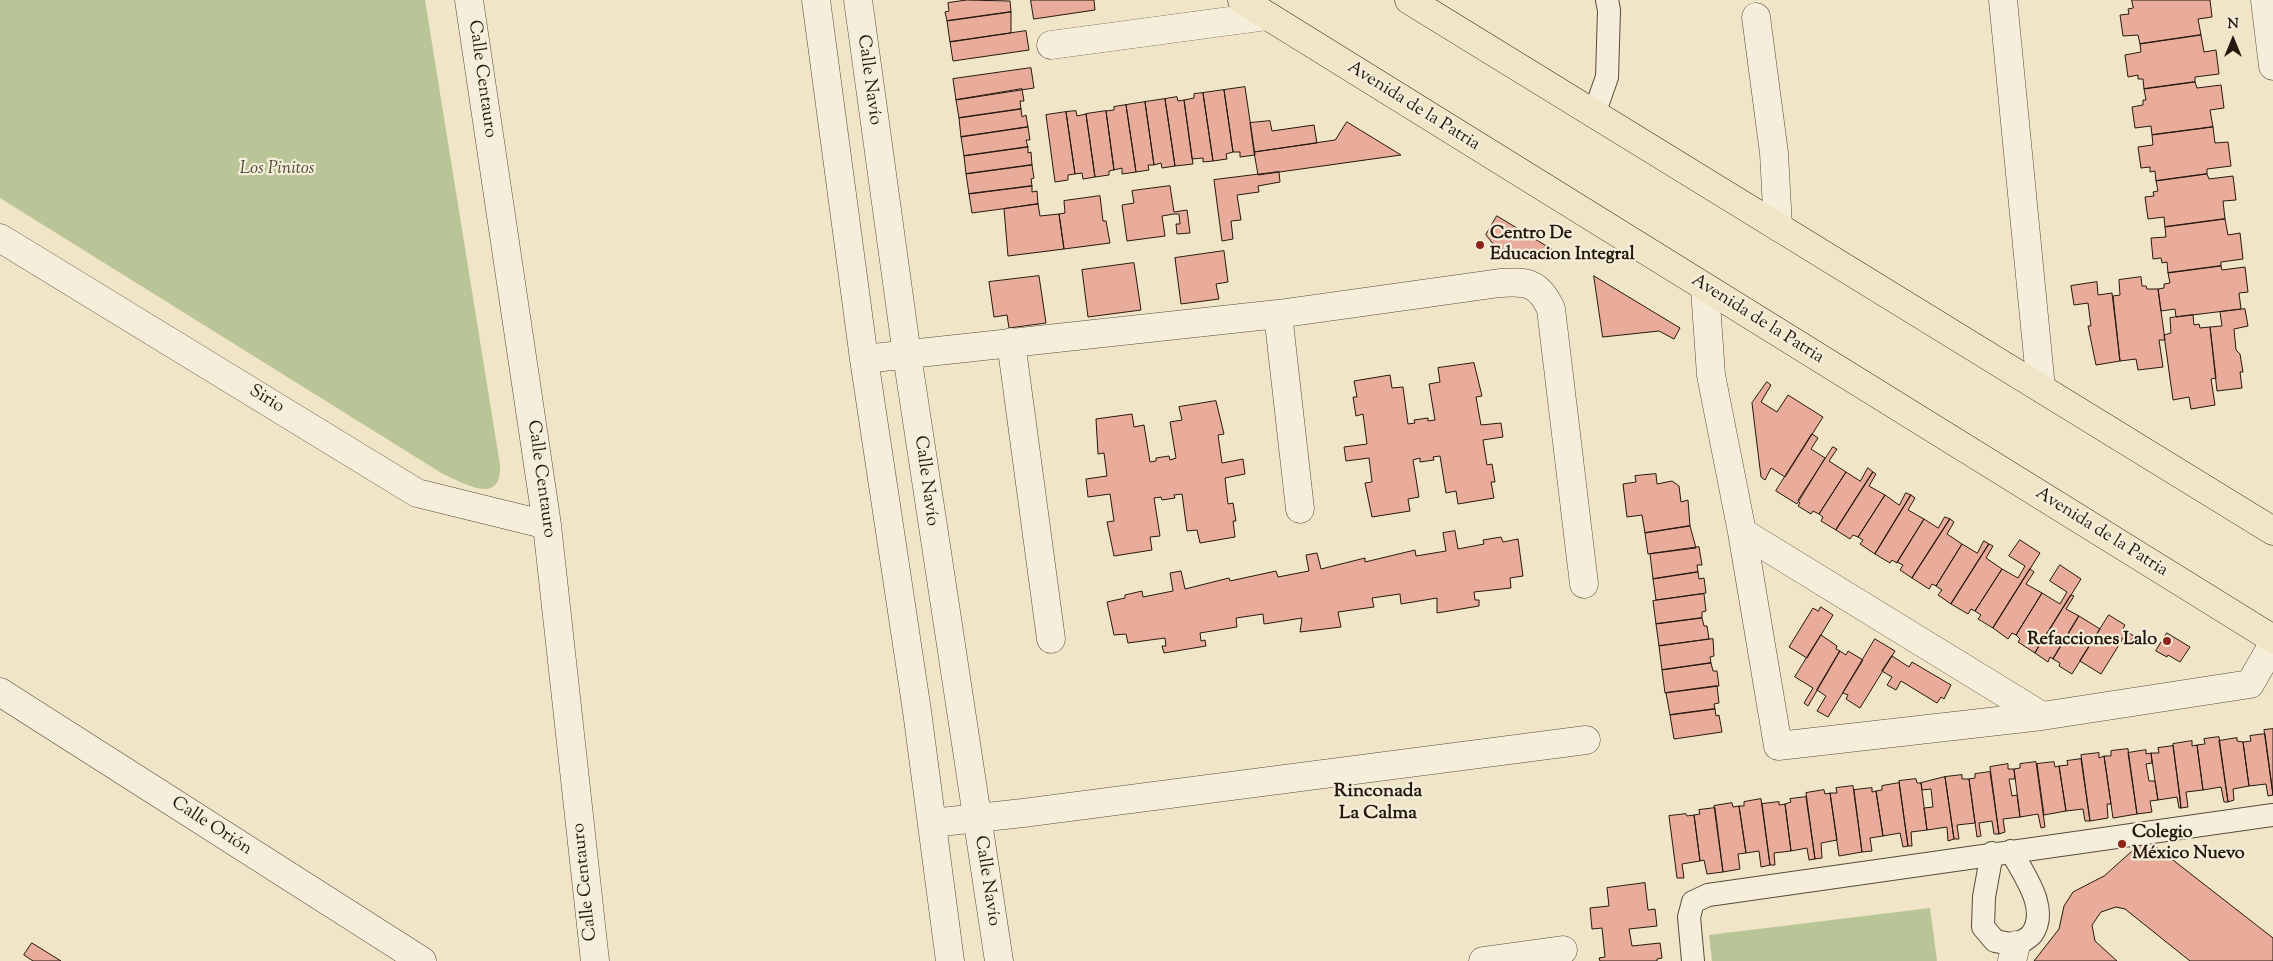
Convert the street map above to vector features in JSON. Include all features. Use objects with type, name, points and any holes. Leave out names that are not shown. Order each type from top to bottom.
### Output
[{"type":"main road","name":"Avenida de la Patria","points":[[1242,0],[1705,289],[2273,639]]},
{"type":"main road","points":[[1409,0],[2273,531]]},
{"type":"street","name":"Calle Centauro","points":[[469,0],[547,525],[595,961]]},
{"type":"street","points":[[816,0],[864,359],[932,823],[950,961]]},
{"type":"street","name":"Calle Navío","points":[[858,0],[907,355],[999,961]]},
{"type":"street","points":[[2003,0],[2041,388]]},
{"type":"street","points":[[2265,0],[2273,66]]},
{"type":"street","points":[[1051,45],[1268,16]]},
{"type":"street","points":[[1756,17],[1774,153],[1778,227]]},
{"type":"street","name":"Sirio","points":[[0,238],[418,493],[547,525]]},
{"type":"street","points":[[864,359],[1278,314],[1516,282],[1532,284],[1545,295],[1551,309],[1584,584]]},
{"type":"street","points":[[1705,289],[1711,376],[1742,532],[1778,746],[2042,716],[2250,684],[2273,644]]},
{"type":"street","points":[[1278,314],[1300,509]]},
{"type":"street","points":[[1011,342],[1051,639]]},
{"type":"street","points":[[1742,532],[2042,716]]},
{"type":"street","name":"Calle Orión","points":[[0,692],[422,961]]},
{"type":"street","points":[[932,823],[1023,813],[1586,740]]},
{"type":"street","points":[[1483,961],[1563,950]]},
{"type":"lane","points":[[1594,114],[1607,77],[1609,10],[1607,0]]},
{"type":"lane","points":[[1693,961],[1689,917],[1693,902],[1708,895],[2273,815]]},
{"type":"lane","points":[[2001,852],[2032,891],[2040,915],[2032,934],[2014,953],[1995,941],[1983,927],[1984,897],[2001,852]]},
{"type":"green space","name":"Los Pinitos","points":[[0,0],[425,0],[500,465],[499,478],[495,485],[488,489],[480,489],[443,474],[0,198]]},
{"type":"green space","points":[[1930,908],[1937,961],[1712,961],[1709,935]]},
{"type":"building","points":[[967,0],[1010,1],[1011,12],[947,21],[945,12],[949,11],[948,3]]},
{"type":"building","points":[[1031,0],[1094,0],[1095,10],[1034,19]]},
{"type":"building","points":[[2132,0],[2210,0],[2212,17],[2198,19],[2201,35],[2140,44],[2138,35],[2123,36],[2120,15],[2129,14],[2128,9],[2133,8]]},
{"type":"building","points":[[1011,12],[1011,33],[950,42],[947,21]]},
{"type":"building","points":[[1026,31],[1029,50],[953,61],[950,42]]},
{"type":"building","points":[[2201,35],[2204,52],[2216,50],[2219,74],[2195,77],[2195,82],[2144,89],[2143,79],[2138,79],[2138,75],[2128,77],[2125,55],[2141,52],[2140,44]]},
{"type":"building","points":[[1031,68],[1034,88],[956,100],[953,79]]},
{"type":"building","points":[[2195,82],[2197,88],[2221,85],[2224,108],[2210,110],[2213,127],[2152,135],[2151,126],[2135,128],[2132,107],[2143,105],[2143,100],[2146,100],[2144,89]]},
{"type":"building","points":[[1245,87],[1255,155],[1240,157],[1240,152],[1233,152],[1224,90]]},
{"type":"building","points":[[1022,89],[1024,101],[1020,101],[1021,109],[959,118],[956,100]]},
{"type":"building","points":[[1224,90],[1233,152],[1226,154],[1227,159],[1213,161],[1203,93]]},
{"type":"building","points":[[1203,93],[1213,161],[1203,162],[1203,158],[1192,159],[1184,100],[1194,98],[1194,94]]},
{"type":"building","points":[[1177,97],[1178,101],[1184,100],[1193,164],[1175,166],[1165,99]]},
{"type":"building","points":[[1165,99],[1175,166],[1162,168],[1161,163],[1154,165],[1145,102]]},
{"type":"building","points":[[1145,102],[1154,165],[1148,165],[1149,170],[1136,172],[1126,105]]},
{"type":"building","points":[[1126,105],[1136,172],[1122,174],[1122,168],[1114,170],[1106,111],[1114,110],[1114,107]]},
{"type":"building","points":[[1021,109],[1022,117],[1026,115],[1028,127],[961,137],[959,118]]},
{"type":"building","points":[[1076,111],[1077,116],[1086,114],[1095,177],[1083,179],[1082,173],[1075,174],[1066,112]]},
{"type":"building","points":[[1106,111],[1114,170],[1109,171],[1109,175],[1095,177],[1086,114]]},
{"type":"building","points":[[1066,112],[1075,174],[1068,175],[1068,180],[1055,182],[1046,115]]},
{"type":"building","points":[[1270,121],[1272,131],[1314,125],[1317,143],[1254,152],[1250,123]]},
{"type":"building","points":[[1347,122],[1401,155],[1258,175],[1254,152],[1335,140]]},
{"type":"building","points":[[1028,127],[1030,140],[1026,140],[1028,147],[964,156],[961,137]]},
{"type":"building","points":[[2213,127],[2215,143],[2228,142],[2231,166],[2207,169],[2207,174],[2156,181],[2155,171],[2150,172],[2150,167],[2141,168],[2138,147],[2153,145],[2152,135]]},
{"type":"building","points":[[1028,147],[1028,153],[1031,152],[1032,165],[966,174],[964,156]]},
{"type":"building","points":[[1032,165],[1034,178],[1031,179],[1032,186],[969,194],[966,174]]},
{"type":"building","points":[[1279,172],[1280,182],[1258,186],[1259,192],[1237,195],[1241,220],[1231,221],[1233,239],[1222,241],[1214,180]]},
{"type":"building","points":[[2207,174],[2209,179],[2233,176],[2236,200],[2223,201],[2225,219],[2165,227],[2164,217],[2148,219],[2145,197],[2154,196],[2153,192],[2158,191],[2156,181]]},
{"type":"building","points":[[1032,186],[1032,192],[1037,191],[1038,204],[972,213],[969,194]]},
{"type":"building","points":[[1170,186],[1174,212],[1187,210],[1190,233],[1177,234],[1176,224],[1180,224],[1179,214],[1174,214],[1162,216],[1165,236],[1127,241],[1122,205],[1134,203],[1132,191]]},
{"type":"building","points":[[1100,196],[1103,221],[1106,221],[1110,243],[1064,249],[1059,214],[1065,213],[1064,201]]},
{"type":"building","points":[[1038,204],[1040,216],[1059,214],[1064,249],[1008,256],[1004,209]]},
{"type":"building","points":[[1497,216],[1558,253],[1506,260],[1486,235]]},
{"type":"building","points":[[2225,219],[2228,235],[2240,233],[2243,259],[2221,262],[2221,266],[2168,273],[2167,262],[2162,263],[2161,258],[2153,259],[2151,238],[2166,237],[2165,227]]},
{"type":"building","points":[[1224,251],[1228,282],[1216,284],[1219,299],[1181,304],[1175,258]]},
{"type":"building","points":[[1134,263],[1141,310],[1088,317],[1082,270]]},
{"type":"building","points":[[2221,266],[2222,270],[2245,267],[2248,292],[2239,293],[2241,309],[2176,317],[2175,309],[2161,311],[2158,289],[2164,288],[2164,284],[2170,283],[2168,273]]},
{"type":"building","points":[[1039,276],[1046,323],[1009,328],[1007,315],[994,317],[989,282]]},
{"type":"building","points":[[1594,276],[1680,328],[1674,339],[1659,331],[1603,337]]},
{"type":"building","points":[[2141,277],[2142,286],[2146,286],[2147,289],[2158,289],[2165,340],[2159,340],[2163,367],[2138,370],[2136,359],[2120,361],[2113,296],[2120,295],[2119,280]]},
{"type":"building","points":[[2097,282],[2098,295],[2112,293],[2120,361],[2096,365],[2088,326],[2091,326],[2088,303],[2074,305],[2071,286]]},
{"type":"building","points":[[2245,309],[2248,326],[2234,329],[2236,350],[2240,354],[2243,372],[2240,372],[2242,388],[2217,391],[2210,327],[2222,326],[2220,312]]},
{"type":"building","points":[[2193,315],[2194,325],[2199,324],[2200,328],[2210,327],[2216,378],[2211,379],[2215,405],[2191,409],[2189,397],[2173,400],[2164,335],[2171,333],[2170,318]]},
{"type":"building","points":[[1474,363],[1482,396],[1476,397],[1481,425],[1501,423],[1503,437],[1483,440],[1487,465],[1492,464],[1495,482],[1491,482],[1494,498],[1458,504],[1456,491],[1446,493],[1440,456],[1433,457],[1434,460],[1420,462],[1420,458],[1413,460],[1419,497],[1408,499],[1410,511],[1372,517],[1365,483],[1372,482],[1369,458],[1346,461],[1344,447],[1367,444],[1363,414],[1356,416],[1353,397],[1357,397],[1354,381],[1390,375],[1392,388],[1403,387],[1408,424],[1415,423],[1414,420],[1428,418],[1428,421],[1435,420],[1429,384],[1440,382],[1438,368]]},
{"type":"building","points":[[1767,382],[1771,385],[1761,402],[1777,412],[1788,395],[1823,417],[1785,477],[1771,468],[1765,480],[1761,477],[1752,403]]},
{"type":"building","points":[[1216,401],[1224,434],[1218,435],[1222,463],[1243,459],[1245,474],[1225,478],[1228,504],[1233,503],[1236,521],[1233,521],[1235,537],[1200,543],[1197,530],[1187,531],[1182,494],[1174,495],[1175,498],[1162,500],[1161,497],[1154,498],[1160,536],[1150,537],[1152,550],[1114,556],[1107,522],[1114,521],[1110,494],[1088,497],[1086,479],[1107,476],[1104,453],[1098,454],[1096,419],[1132,414],[1134,427],[1144,425],[1150,462],[1156,461],[1156,458],[1169,456],[1170,460],[1176,458],[1170,422],[1182,420],[1179,407]]},
{"type":"building","points":[[1812,434],[1818,438],[1811,449],[1825,458],[1797,504],[1776,491]]},
{"type":"building","points":[[1833,447],[1837,449],[1829,461],[1846,472],[1819,514],[1813,511],[1811,514],[1798,506],[1800,503],[1798,501]]},
{"type":"building","points":[[1868,468],[1873,472],[1836,530],[1821,521],[1823,517],[1819,514],[1846,472],[1860,481]]},
{"type":"building","points":[[1873,472],[1876,474],[1869,486],[1885,495],[1858,537],[1853,535],[1850,539],[1836,530]]},
{"type":"building","points":[[1656,474],[1657,484],[1672,481],[1679,486],[1681,502],[1688,500],[1690,526],[1645,533],[1642,515],[1627,517],[1623,484],[1636,482],[1635,476]]},
{"type":"building","points":[[1906,493],[1911,495],[1875,554],[1860,544],[1863,540],[1858,537],[1885,495],[1899,505]]},
{"type":"building","points":[[1911,495],[1915,498],[1908,510],[1924,519],[1897,563],[1892,560],[1890,563],[1875,554]]},
{"type":"building","points":[[1945,517],[1950,519],[1912,578],[1900,570],[1903,565],[1897,562],[1924,519],[1938,528]]},
{"type":"building","points":[[1950,519],[1954,522],[1947,534],[1962,544],[1936,586],[1932,584],[1929,589],[1912,578]]},
{"type":"building","points":[[1690,526],[1696,548],[1648,554],[1645,533]]},
{"type":"building","points":[[1455,531],[1458,549],[1484,544],[1483,540],[1501,537],[1503,542],[1518,539],[1523,576],[1510,578],[1511,588],[1474,592],[1475,600],[1479,600],[1479,606],[1437,613],[1437,598],[1401,604],[1400,594],[1372,598],[1374,607],[1338,612],[1341,627],[1300,632],[1302,618],[1264,624],[1263,614],[1236,618],[1237,627],[1200,633],[1201,641],[1205,640],[1206,646],[1164,653],[1162,646],[1166,646],[1165,638],[1128,643],[1126,634],[1114,635],[1107,602],[1125,598],[1125,595],[1142,591],[1143,597],[1173,591],[1170,573],[1181,571],[1185,589],[1229,578],[1230,581],[1276,571],[1278,577],[1309,571],[1306,555],[1317,553],[1321,569],[1365,558],[1365,562],[1415,550],[1416,556],[1446,551],[1443,533]]},
{"type":"building","points":[[2020,540],[2040,553],[1993,628],[1978,619],[1981,615],[1975,611],[2002,569],[2018,578],[2025,566],[2009,556]]},
{"type":"building","points":[[1984,541],[1989,544],[1951,604],[1938,595],[1942,590],[1936,586],[1962,544],[1977,553]]},
{"type":"building","points":[[1989,544],[1993,546],[1986,558],[2002,569],[1975,611],[1971,609],[1968,614],[1951,604]]},
{"type":"building","points":[[1699,547],[1702,565],[1697,565],[1698,572],[1653,579],[1650,554]]},
{"type":"building","points":[[2060,565],[2081,579],[2035,653],[2018,642],[2020,639],[2016,635],[2042,593],[2060,604],[2067,592],[2050,581]]},
{"type":"building","points":[[2030,569],[2034,572],[2026,584],[2042,593],[2016,635],[2012,633],[2008,639],[1993,628]]},
{"type":"building","points":[[1698,572],[1699,579],[1704,578],[1706,593],[1656,600],[1653,579]]},
{"type":"building","points":[[1704,594],[1706,611],[1702,612],[1702,618],[1656,624],[1653,601]]},
{"type":"building","points":[[2071,595],[2074,596],[2066,609],[2079,616],[2053,659],[2050,657],[2048,662],[2035,653]]},
{"type":"building","points":[[1821,607],[1833,615],[1807,658],[1789,647],[1813,608],[1818,611]]},
{"type":"building","points":[[2109,615],[2125,625],[2123,629],[2127,632],[2101,674],[2080,661]]},
{"type":"building","points":[[2079,616],[2100,629],[2072,674],[2059,666],[2060,663],[2053,659]]},
{"type":"building","points":[[1702,618],[1704,626],[1707,626],[1709,639],[1659,646],[1656,624]]},
{"type":"building","points":[[2127,632],[2134,636],[2129,644],[2122,639]]},
{"type":"building","points":[[2167,633],[2190,647],[2180,662],[2156,651]]},
{"type":"building","points":[[1821,635],[1837,646],[1836,649],[1840,651],[1808,706],[1804,703],[1813,688],[1795,677]]},
{"type":"building","points":[[1713,639],[1714,656],[1710,657],[1711,663],[1662,670],[1659,646]]},
{"type":"building","points":[[1875,639],[1895,651],[1860,708],[1846,699],[1848,695],[1843,693]]},
{"type":"building","points":[[1840,651],[1846,655],[1848,651],[1863,660],[1828,717],[1817,711],[1826,696],[1817,690]]},
{"type":"building","points":[[1892,656],[1909,667],[1912,662],[1951,685],[1944,699],[1941,697],[1937,703],[1901,681],[1896,690],[1887,685],[1892,677],[1882,671]]},
{"type":"building","points":[[1711,663],[1713,671],[1717,671],[1719,686],[1665,693],[1662,670]]},
{"type":"building","points":[[1717,686],[1719,703],[1714,704],[1715,709],[1670,715],[1666,693]]},
{"type":"building","points":[[1715,709],[1716,716],[1719,715],[1722,732],[1674,739],[1670,715]]},
{"type":"building","points":[[2273,729],[2273,795],[2264,730]]},
{"type":"building","points":[[2265,734],[2273,795],[2268,796],[2266,784],[2249,786],[2243,742],[2251,741],[2250,736]]},
{"type":"building","points":[[2219,737],[2228,802],[2224,802],[2221,787],[2203,790],[2197,745],[2205,744],[2204,739]]},
{"type":"building","points":[[2237,738],[2237,741],[2243,742],[2249,786],[2233,789],[2234,800],[2228,802],[2219,741]]},
{"type":"building","points":[[2192,741],[2192,746],[2197,745],[2203,790],[2186,792],[2188,807],[2181,808],[2173,744]]},
{"type":"building","points":[[2173,746],[2181,808],[2179,808],[2177,797],[2158,800],[2151,753],[2159,753],[2158,748]]},
{"type":"building","points":[[2128,749],[2137,814],[2113,818],[2104,756],[2111,756],[2111,751]]},
{"type":"building","points":[[2146,750],[2146,754],[2151,753],[2152,763],[2146,764],[2149,781],[2155,781],[2158,800],[2150,801],[2152,812],[2137,814],[2128,753]]},
{"type":"building","points":[[2099,753],[2099,758],[2104,756],[2111,804],[2107,804],[2108,818],[2090,821],[2081,755]]},
{"type":"building","points":[[2081,759],[2090,821],[2085,821],[2083,809],[2066,811],[2059,766],[2068,765],[2067,761]]},
{"type":"building","points":[[2036,762],[2045,827],[2041,828],[2038,814],[2020,817],[2014,769],[2020,768],[2020,764]]},
{"type":"building","points":[[2054,762],[2055,767],[2059,766],[2066,811],[2044,815],[2037,764]]},
{"type":"building","points":[[2008,764],[2008,769],[2014,769],[2015,779],[2009,779],[2012,796],[2017,795],[2020,817],[2003,819],[2005,832],[1999,834],[1990,767]]},
{"type":"building","points":[[1990,772],[1999,834],[1994,834],[1992,821],[1979,823],[1981,836],[1977,837],[1969,779],[1975,778],[1975,774]]},
{"type":"building","points":[[1962,775],[1962,779],[1969,779],[1975,823],[1957,825],[1959,839],[1954,839],[1945,777]]},
{"type":"building","points":[[1945,777],[1954,839],[1948,841],[1947,827],[1927,830],[1924,808],[1933,807],[1931,789],[1922,790],[1921,783]]},
{"type":"building","points":[[1916,779],[1917,783],[1921,783],[1927,830],[1911,832],[1912,846],[1908,846],[1899,781]]},
{"type":"building","points":[[1899,783],[1908,846],[1903,847],[1900,833],[1883,836],[1876,791],[1882,790],[1882,786]]},
{"type":"building","points":[[1853,786],[1862,852],[1839,856],[1830,793],[1837,793],[1836,788]]},
{"type":"building","points":[[1872,788],[1872,792],[1876,791],[1883,836],[1870,838],[1872,851],[1862,852],[1854,790]]},
{"type":"building","points":[[1824,790],[1825,794],[1830,793],[1837,840],[1821,843],[1822,858],[1815,859],[1806,793]]},
{"type":"building","points":[[1806,797],[1815,859],[1809,860],[1807,848],[1791,851],[1785,804],[1791,802],[1790,799]]},
{"type":"building","points":[[1761,799],[1770,865],[1761,867],[1759,851],[1746,853],[1739,806],[1744,806],[1744,802]]},
{"type":"building","points":[[1779,802],[1779,805],[1785,804],[1791,851],[1774,853],[1775,865],[1770,865],[1762,804]]},
{"type":"building","points":[[1732,803],[1733,807],[1739,806],[1746,853],[1738,854],[1740,869],[1723,872],[1714,806]]},
{"type":"building","points":[[1715,808],[1723,872],[1707,874],[1704,860],[1700,861],[1694,815],[1700,814],[1699,810]]},
{"type":"building","points":[[1686,814],[1687,816],[1694,815],[1700,861],[1682,864],[1684,878],[1677,878],[1669,816]]},
{"type":"building","points":[[2146,839],[2273,938],[2273,961],[2190,961],[2125,909],[2116,907],[2101,912],[2092,925],[2095,941],[2117,961],[2034,961],[2059,929],[2064,906],[2073,892],[2104,876]]},
{"type":"building","points":[[1645,883],[1648,910],[1655,909],[1657,926],[1629,929],[1632,946],[1660,943],[1662,958],[1657,959],[1657,961],[1600,961],[1599,958],[1605,957],[1602,928],[1592,929],[1590,908],[1609,906],[1607,888]]},
{"type":"building","points":[[32,943],[61,961],[33,961],[24,955]]},
{"type":"place","name":"Centro De Educacion Integral","points":[[1480,245]]},
{"type":"place","name":"Refacciones Lalo","points":[[2167,641]]},
{"type":"place","name":"Colegio México Nuevo","points":[[2122,844]]},
{"type":"district","name":"Rinconada La Calma","points":[[1378,804]]}]
